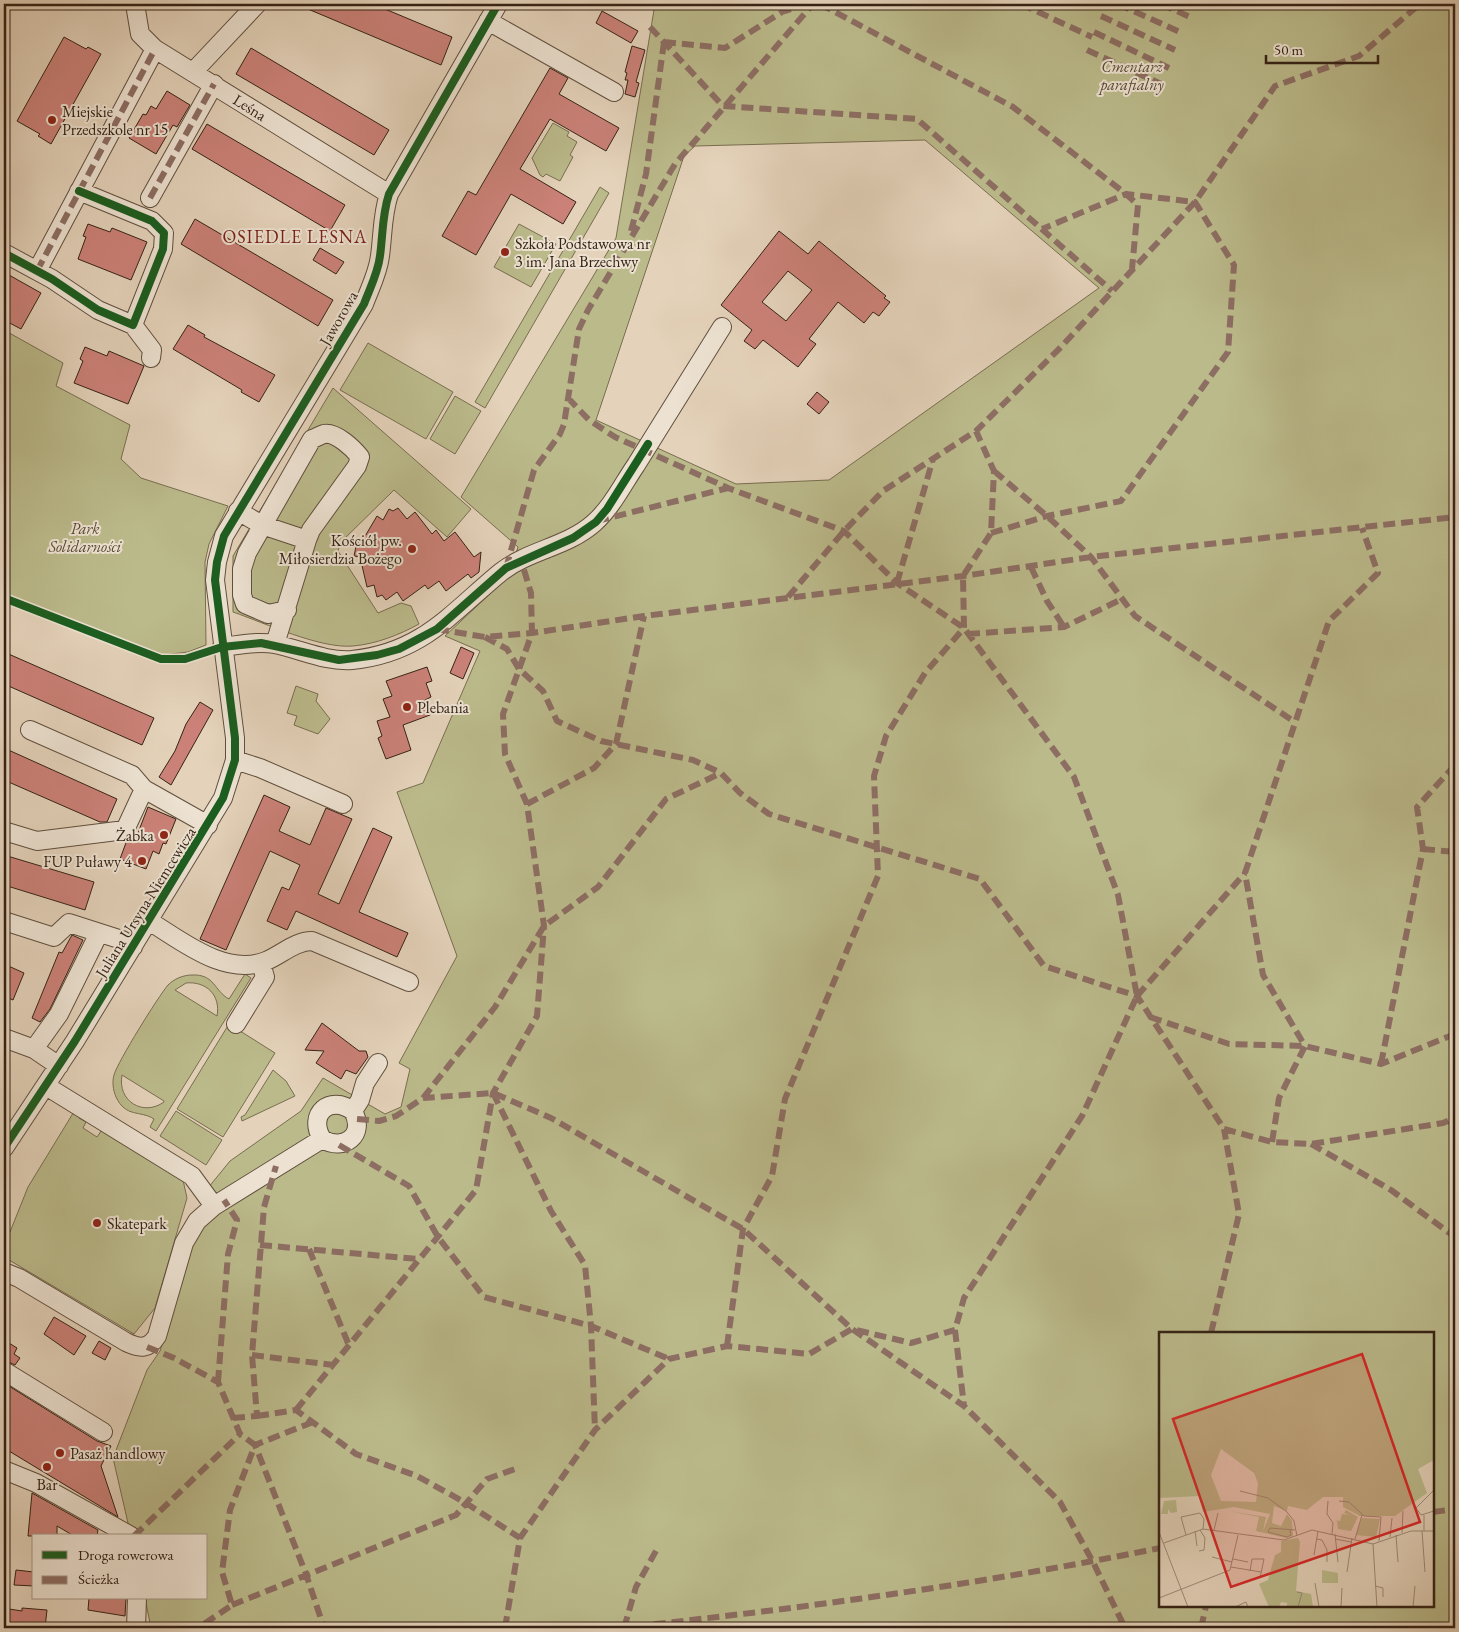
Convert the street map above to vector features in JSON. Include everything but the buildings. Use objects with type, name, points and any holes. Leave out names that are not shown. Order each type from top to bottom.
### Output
[{"type":"street","name":"Leśna","points":[[135,4],[140,34],[155,49],[389,194]]},
{"type":"street","points":[[193,72],[257,4]]},
{"type":"street","name":"Jaworowa","points":[[222,647],[215,580],[217,562],[224,536],[364,304],[375,279],[380,258],[383,213],[389,194],[498,4]]},
{"type":"street","points":[[488,21],[614,92]]},
{"type":"street","points":[[37,271],[155,49]]},
{"type":"street","points":[[150,198],[214,84]]},
{"type":"street","points":[[79,191],[152,221],[164,233],[163,249],[133,325]]},
{"type":"street","points":[[4,254],[37,271],[98,310],[133,325],[152,350],[151,358]]},
{"type":"street","points":[[222,647],[261,643],[275,644],[324,658],[351,660],[399,649],[429,634],[506,568],[572,538],[596,522],[607,509],[722,327]]},
{"type":"street","points":[[275,644],[287,610],[306,540],[311,530],[357,466],[360,457],[354,449],[331,434],[324,434],[312,439],[247,552],[242,568],[242,595],[246,604],[255,610],[268,614],[287,610]]},
{"type":"street","points":[[238,511],[262,525],[306,540]]},
{"type":"street","name":"Juliana Ursyna Niemcewicza","points":[[4,1148],[59,1066],[224,798],[235,760],[235,738],[222,647]]},
{"type":"street","points":[[30,730],[132,775],[144,789],[208,826]]},
{"type":"street","points":[[235,760],[254,765],[342,804]]},
{"type":"street","points":[[4,831],[37,841],[125,830],[144,789]]},
{"type":"street","points":[[4,921],[54,937],[69,923],[133,947]]},
{"type":"street","points":[[149,921],[213,958],[237,964],[261,963],[301,942],[312,941],[409,982]]},
{"type":"street","points":[[34,1050],[58,1014],[99,933]]},
{"type":"street","points":[[236,1024],[265,977],[261,963]]},
{"type":"street","points":[[4,1038],[34,1050],[59,1066]]},
{"type":"street","points":[[353,1111],[360,1100],[365,1083],[378,1062]]},
{"type":"street","points":[[46,1086],[192,1176],[214,1206]]},
{"type":"street","points":[[336,1104],[346,1105],[353,1111],[357,1119],[357,1128],[347,1142],[338,1145],[322,1139],[317,1131],[316,1121],[320,1112],[327,1106],[336,1104]]},
{"type":"street","points":[[4,1272],[18,1278],[126,1342],[141,1348],[147,1347],[157,1336],[186,1238],[198,1221],[214,1206],[322,1139]]},
{"type":"street","points":[[4,1371],[104,1432]]},
{"type":"street","points":[[4,1475],[36,1483],[127,1534]]},
{"type":"street","points":[[136,1628],[137,1600]]},
{"type":"green space","name":"Cmentarz parafialny","points":[[655,4],[1455,4],[1455,1628],[151,1628],[145,1600],[208,1600],[208,1534],[131,1534],[113,1458],[147,1370],[160,1351],[208,1188],[230,1161],[301,1111],[323,1078],[385,1114],[401,1107],[410,1069],[399,1063],[457,956],[397,792],[423,783],[480,651],[445,636],[509,576],[518,547],[461,497],[616,238]],"holes":[[[925,140],[1099,288],[829,480],[736,484],[596,420],[684,156],[695,146]]]},
{"type":"green space","points":[[553,123],[569,132],[567,136],[577,142],[570,155],[573,157],[560,181],[546,174],[543,177],[540,175],[532,158]]},
{"type":"green space","points":[[600,187],[609,193],[485,408],[475,402]]},
{"type":"green space","points":[[519,224],[556,244],[531,287],[494,267]]},
{"type":"green space","name":"Park Solidarności","points":[[4,330],[63,363],[56,386],[130,425],[121,459],[141,478],[228,506],[209,544],[205,562],[206,645],[188,652],[164,655],[4,594]]},
{"type":"green space","points":[[368,343],[453,392],[426,439],[340,390]]},
{"type":"green space","points":[[333,388],[471,509],[447,537],[394,490],[340,543],[338,551],[378,613],[401,603],[411,606],[419,624],[387,638],[353,646],[325,644],[233,612],[233,556]]},
{"type":"green space","points":[[455,396],[481,411],[455,454],[430,439]]},
{"type":"green space","points":[[296,686],[318,694],[316,701],[330,719],[318,734],[294,725],[297,716],[287,713]]},
{"type":"green space","points":[[245,974],[251,978],[156,1131],[150,1127],[154,1119],[129,1111],[120,1104],[115,1094],[114,1075],[139,1029],[168,985],[182,977],[200,975],[210,980],[229,999]],"holes":[[[186,983],[200,984],[210,991],[217,1002],[217,1016],[175,990]],[[122,1075],[164,1101],[164,1102],[148,1108],[133,1104],[124,1092]]]},
{"type":"green space","points":[[229,1024],[275,1053],[223,1137],[177,1109]]},
{"type":"green space","points":[[273,1070],[286,1081],[295,1096],[242,1121],[241,1117],[245,1115]]},
{"type":"green space","name":"Skatepark","points":[[75,1110],[81,1113],[79,1118],[86,1122],[83,1128],[97,1137],[104,1127],[183,1180],[187,1198],[155,1308],[134,1334],[4,1257],[4,1247],[28,1187]]},
{"type":"green space","points":[[176,1111],[222,1140],[206,1165],[160,1136]]},
{"type":"marked path","points":[[664,42],[725,48],[782,12],[807,4]]},
{"type":"marked path","points":[[506,568],[534,470],[560,434],[564,424],[579,329],[588,310],[675,164],[813,4]]},
{"type":"marked path","points":[[820,4],[1013,107],[1126,194],[1138,205],[1132,269]]},
{"type":"marked path","points":[[1021,4],[1092,37]]},
{"type":"marked path","points":[[1118,4],[1182,33]]},
{"type":"marked path","points":[[1161,4],[1190,17]]},
{"type":"marked path","points":[[788,597],[844,531],[883,491],[976,431],[1060,348],[1195,202],[1275,86],[1359,56],[1420,4]]},
{"type":"marked path","points":[[1101,16],[1175,50]]},
{"type":"marked path","points":[[650,27],[723,106],[917,119],[1112,291]]},
{"type":"marked path","points":[[1094,32],[1169,68]]},
{"type":"marked path","points":[[631,231],[646,174],[664,42]]},
{"type":"marked path","points":[[37,271],[155,49]]},
{"type":"marked path","points":[[1087,50],[1168,87]]},
{"type":"marked path","points":[[150,198],[214,84]]},
{"type":"marked path","points":[[991,533],[1047,516],[1121,501],[1228,352],[1234,265],[1195,202],[1126,194],[1042,229]]},
{"type":"marked path","points":[[505,1628],[520,1538],[595,1430],[669,1359],[727,1346],[809,1354],[852,1329],[911,1343],[955,1330],[964,1298],[1082,1116],[1137,996],[1118,895],[1074,777],[964,628],[897,583],[844,531],[728,488],[615,437],[589,420],[568,398]]},
{"type":"marked path","points":[[727,1346],[743,1229],[772,1176],[785,1099],[878,876],[874,776],[886,736],[925,673],[964,628],[963,576],[991,533],[994,471],[976,431]]},
{"type":"marked path","points":[[897,583],[933,459]]},
{"type":"marked path","points":[[994,471],[1091,557],[1135,616],[1295,722]]},
{"type":"marked path","points":[[597,521],[728,488]]},
{"type":"marked path","points":[[437,629],[485,637],[532,633],[644,616],[963,576],[1091,557],[1455,517]]},
{"type":"marked path","points":[[1272,1142],[1279,1098],[1305,1046],[1263,975],[1245,873],[1329,621],[1378,573],[1362,528]]},
{"type":"marked path","points":[[296,1410],[476,1190],[493,1093],[537,1016],[544,926],[527,804],[505,754],[503,714],[532,633],[531,593],[521,560]]},
{"type":"marked path","points":[[1031,567],[1047,601],[1064,627]]},
{"type":"marked path","points":[[968,634],[1064,627],[1122,599]]},
{"type":"marked path","points":[[527,804],[594,768],[616,744],[644,616]]},
{"type":"marked path","points":[[485,637],[507,649],[519,669],[543,691],[557,721],[601,741],[693,760],[721,773],[740,793],[769,814],[980,879],[1044,966],[1137,996],[1224,1129],[1272,1142],[1311,1144],[1443,1123],[1455,1118]]},
{"type":"marked path","points":[[1381,1064],[1423,849],[1417,807],[1455,765]]},
{"type":"marked path","points":[[423,1098],[495,1007],[544,926],[598,887],[666,799],[721,773]]},
{"type":"marked path","points":[[1423,849],[1455,852]]},
{"type":"marked path","points":[[1137,996],[1245,873]]},
{"type":"marked path","points":[[1150,1017],[1229,1044],[1305,1046],[1381,1064],[1455,1034]]},
{"type":"marked path","points":[[493,1093],[551,1211],[585,1265],[591,1326],[595,1430]]},
{"type":"marked path","points":[[357,1119],[379,1121],[396,1116],[423,1098],[493,1093],[551,1118],[743,1229],[852,1329],[964,1406],[1060,1502],[1093,1562],[1125,1628]]},
{"type":"marked path","points":[[1211,1332],[1239,1214],[1224,1129]]},
{"type":"marked path","points":[[1311,1144],[1391,1190],[1455,1237]]},
{"type":"marked path","points":[[339,1145],[409,1186],[438,1237],[484,1297],[591,1326],[669,1359]]},
{"type":"marked path","points":[[233,1418],[257,1416],[252,1355],[264,1207],[276,1166]]},
{"type":"marked path","points":[[218,1382],[228,1254],[237,1220],[224,1200]]},
{"type":"marked path","points":[[260,1245],[417,1259]]},
{"type":"marked path","points":[[309,1249],[348,1343]]},
{"type":"marked path","points":[[955,1330],[964,1406]]},
{"type":"marked path","points":[[147,1347],[174,1358],[218,1382],[240,1434],[255,1445],[230,1510],[222,1572],[232,1605],[198,1628]]},
{"type":"marked path","points":[[252,1355],[333,1365]]},
{"type":"marked path","points":[[257,1416],[296,1410],[356,1454],[417,1476],[466,1503],[520,1538]]},
{"type":"marked path","points":[[313,1422],[255,1445],[306,1574],[324,1628]]},
{"type":"marked path","points":[[136,1534],[240,1434]]},
{"type":"marked path","points":[[232,1605],[456,1515],[487,1479],[515,1469]]},
{"type":"marked path","points":[[1434,1512],[1455,1509]]},
{"type":"marked path","points":[[618,1628],[754,1613],[958,1584],[1159,1548]]},
{"type":"marked path","points":[[624,1628],[636,1587],[657,1549]]},
{"type":"marked path","points":[[1201,1628],[1206,1607]]},
{"type":"cycle path","points":[[4,1148],[75,1041],[223,798],[235,760],[235,738],[215,580],[217,562],[224,536],[364,304],[379,262],[384,217],[389,194],[498,4]]},
{"type":"cycle path","points":[[4,253],[52,279],[98,310],[133,325],[163,249],[164,233],[152,221],[79,191]]},
{"type":"cycle path","points":[[4,598],[161,659],[185,659],[222,647],[261,643],[339,660],[377,655],[399,649],[437,629],[506,568],[573,538],[596,522],[607,509],[648,444]]},
{"type":"place","name":"Miejskie Przedszkole nr 15","points":[[52,120]]},
{"type":"place","name":"Szkoła Podstawowa nr 3 im. Jana Brzechwy","points":[[505,252]]},
{"type":"place","name":"Kościół pw. Miłosierdzia Bożego","points":[[412,549]]},
{"type":"place","name":"Plebania","points":[[407,707]]},
{"type":"place","name":"Żabka","points":[[164,835]]},
{"type":"place","name":"FUP Puławy 4","points":[[142,861]]},
{"type":"place","name":"Skatepark","points":[[97,1223]]},
{"type":"place","name":"Pasaż handlowy","points":[[60,1453]]},
{"type":"place","name":"Bar","points":[[47,1467]]},
{"type":"district","name":"OSIEDLE LESNA","points":[[295,237]]}]
